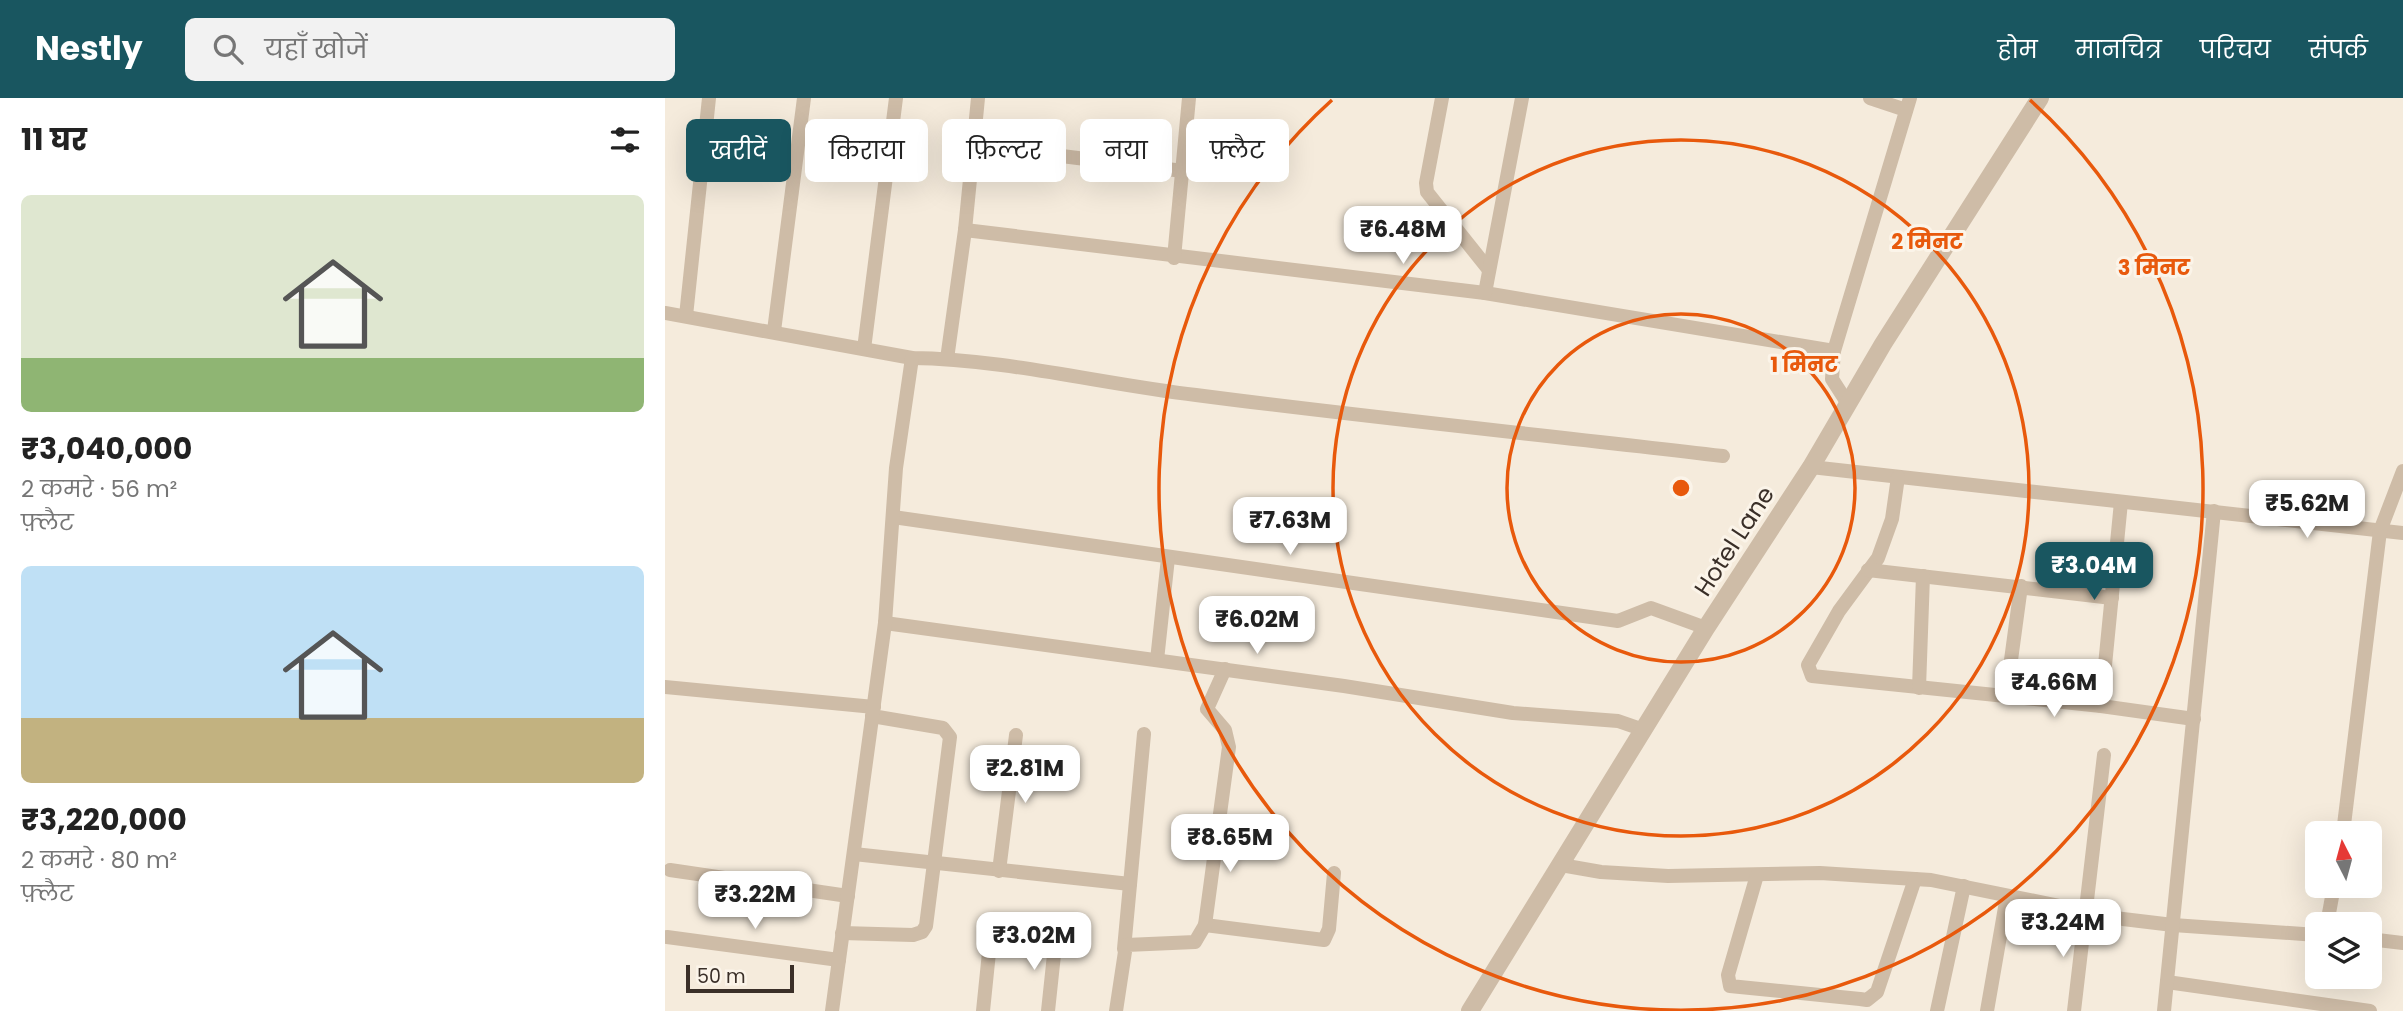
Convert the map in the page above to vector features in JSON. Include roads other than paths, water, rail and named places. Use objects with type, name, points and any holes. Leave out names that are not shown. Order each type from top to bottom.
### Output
[{"type":"street","points":[[686,316],[709,98]]},
{"type":"street","points":[[774,331],[804,98]]},
{"type":"street","points":[[864,349],[896,98]]},
{"type":"street","points":[[976,119],[978,98]]},
{"type":"street","points":[[1174,258],[1189,98]]},
{"type":"street","points":[[1442,98],[1426,183],[1427,192],[1489,270]]},
{"type":"street","points":[[1485,293],[1521,98]]},
{"type":"street","points":[[1842,396],[1831,369],[1834,351],[1908,104],[1870,98]]},
{"type":"street","name":"Hotel Lane","points":[[1470,1011],[1561,865],[1634,726],[1706,628],[1811,467],[1842,396],[1883,344],[2040,98]]},
{"type":"street","points":[[1066,157],[1183,171]]},
{"type":"street","points":[[947,359],[970,182]]},
{"type":"street","points":[[965,230],[1174,258],[1485,293],[1834,351]]},
{"type":"street","points":[[665,313],[912,358],[947,359],[1297,408],[1723,456]]},
{"type":"street","points":[[832,1011],[885,623],[901,429],[912,358]]},
{"type":"street","points":[[1811,467],[2403,533]]},
{"type":"street","points":[[2344,821],[2380,531],[2403,471]]},
{"type":"street","points":[[1898,477],[1887,536],[1868,570],[1839,611],[1808,665],[1808,671],[1818,677],[2101,706],[2194,719]]},
{"type":"street","points":[[2101,706],[2122,502]]},
{"type":"street","points":[[2164,1011],[2214,511]]},
{"type":"street","points":[[893,517],[1618,621],[1651,608],[1706,628]]},
{"type":"street","points":[[1157,660],[1168,558]]},
{"type":"street","points":[[1868,570],[2112,598]]},
{"type":"street","points":[[1919,688],[1923,576]]},
{"type":"street","points":[[2006,697],[2021,586]]},
{"type":"street","points":[[885,623],[1224,669],[1513,713],[1634,726]]},
{"type":"street","points":[[1123,949],[1130,943],[1195,942],[1202,935],[1229,747],[1225,730],[1207,709],[1224,669]]},
{"type":"street","points":[[665,687],[873,711],[943,728],[948,732],[950,737],[926,926],[922,932],[898,936],[842,933]]},
{"type":"street","points":[[1116,1011],[1144,734]]},
{"type":"street","points":[[999,871],[1016,735]]},
{"type":"street","points":[[2074,1011],[2104,755]]},
{"type":"street","points":[[854,853],[933,864],[1130,884]]},
{"type":"street","points":[[1561,865],[1601,872],[1655,875],[1820,873],[1915,878],[2173,925],[2305,934]]},
{"type":"street","points":[[670,870],[848,896]]},
{"type":"street","points":[[1205,925],[1324,940],[1329,929],[1334,873]]},
{"type":"street","points":[[1757,875],[1728,975],[1730,986],[1867,1000],[1877,992],[1915,878]]},
{"type":"street","points":[[1937,1011],[1964,886]]},
{"type":"street","points":[[1987,1011],[2007,896]]},
{"type":"street","points":[[983,1011],[991,933]]},
{"type":"street","points":[[1048,1011],[1056,936]]},
{"type":"street","points":[[667,937],[839,960]]},
{"type":"street","points":[[2382,941],[2403,943]]},
{"type":"street","points":[[2167,982],[2370,1011]]}]
